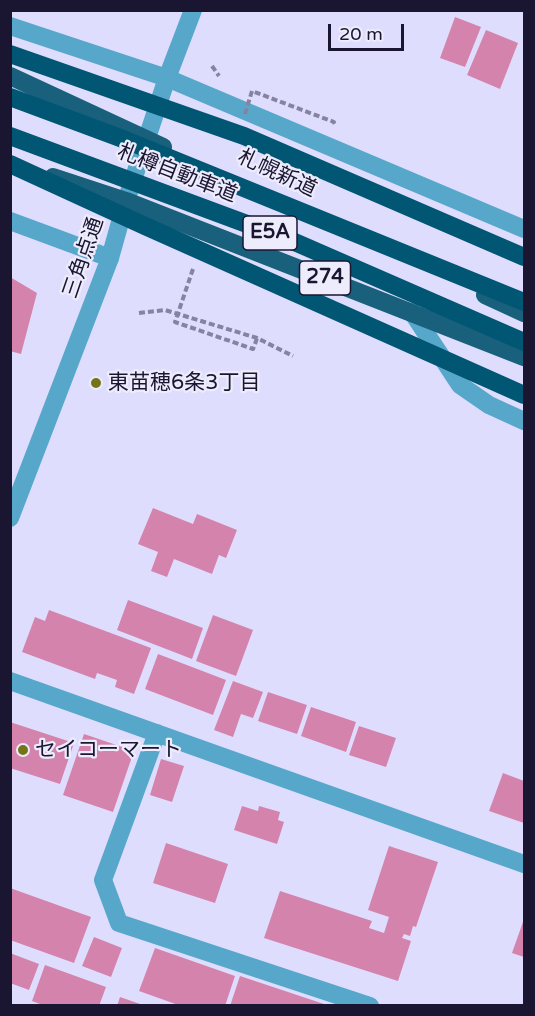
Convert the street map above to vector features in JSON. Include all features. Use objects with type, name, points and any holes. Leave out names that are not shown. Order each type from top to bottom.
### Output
[{"type":"highway","points":[[10,54],[244,136],[525,257]]},
{"type":"highway","name":"札幌新道","points":[[10,76],[525,313]]},
{"type":"highway","name":"札樽自動車道","points":[[10,97],[134,143],[525,302]]},
{"type":"highway","name":"札樽自動車道","points":[[10,136],[290,240],[525,342]]},
{"type":"highway","points":[[10,163],[156,231],[525,394]]},
{"type":"highway","name":"274","points":[[10,163],[126,201],[525,357]]},
{"type":"street","name":"三角点通","points":[[10,518],[110,258],[166,78],[193,10]]},
{"type":"street","points":[[10,26],[166,78],[525,230]]},
{"type":"street","points":[[10,221],[110,258]]},
{"type":"street","points":[[412,312],[460,385],[489,405],[525,421]]},
{"type":"street","points":[[10,681],[525,864]]},
{"type":"street","points":[[157,733],[103,880],[119,923],[370,1005]]},
{"type":"path","points":[[139,313],[165,310],[257,338],[293,356]]},
{"type":"path","points":[[255,344],[257,338]]},
{"type":"building","points":[[455,17],[481,27],[465,67],[440,58]]},
{"type":"building","points":[[486,30],[518,43],[500,89],[467,75]]},
{"type":"building","points":[[10,277],[37,293],[21,354],[10,351]]},
{"type":"building","points":[[153,508],[193,524],[197,514],[237,530],[226,558],[219,555],[212,574],[174,559],[167,577],[151,571],[158,552],[138,544]]},
{"type":"building","points":[[128,600],[203,628],[192,659],[117,630]]},
{"type":"building","points":[[49,610],[151,648],[134,694],[115,687],[117,680],[97,673],[95,679],[22,652],[35,617],[45,621]]},
{"type":"building","points":[[213,615],[253,630],[236,676],[196,661]]},
{"type":"building","points":[[158,654],[226,680],[213,715],[145,689]]},
{"type":"building","points":[[233,681],[263,692],[253,718],[241,714],[233,737],[214,730]]},
{"type":"building","points":[[268,692],[307,705],[297,734],[258,721]]},
{"type":"building","points":[[311,707],[356,722],[346,752],[301,736]]},
{"type":"building","points":[[10,722],[74,743],[60,784],[10,768]]},
{"type":"building","points":[[359,726],[396,738],[386,767],[349,755]]},
{"type":"building","points":[[84,734],[134,751],[113,812],[63,795]]},
{"type":"building","points":[[161,759],[184,766],[172,802],[150,795]]},
{"type":"building","points":[[503,773],[524,781],[524,823],[489,811]]},
{"type":"building","points":[[242,806],[258,811],[259,806],[280,812],[278,820],[284,822],[277,844],[234,830]]},
{"type":"building","points":[[166,843],[228,864],[215,903],[153,883]]},
{"type":"building","points":[[389,846],[438,862],[416,927],[413,926],[410,936],[404,934],[402,938],[411,941],[398,981],[264,938],[280,891],[372,921],[369,928],[384,933],[389,917],[368,910]]},
{"type":"building","points":[[10,888],[91,917],[74,963],[10,940]]},
{"type":"building","points":[[524,919],[524,957],[512,953]]},
{"type":"building","points":[[94,937],[122,948],[111,977],[82,966]]},
{"type":"building","points":[[155,948],[235,976],[225,1006],[181,1006],[139,991]]},
{"type":"building","points":[[10,953],[39,964],[29,990],[10,983]]},
{"type":"building","points":[[45,965],[106,987],[99,1006],[45,1006],[32,1001]]},
{"type":"building","points":[[240,976],[327,1005],[327,1006],[230,1006]]},
{"type":"building","points":[[120,997],[143,1005],[143,1006],[117,1006]]},
{"type":"place","name":"東苗穂6条3丁目","points":[[96,383]]},
{"type":"place","name":"セイコーマート","points":[[23,750]]}]
